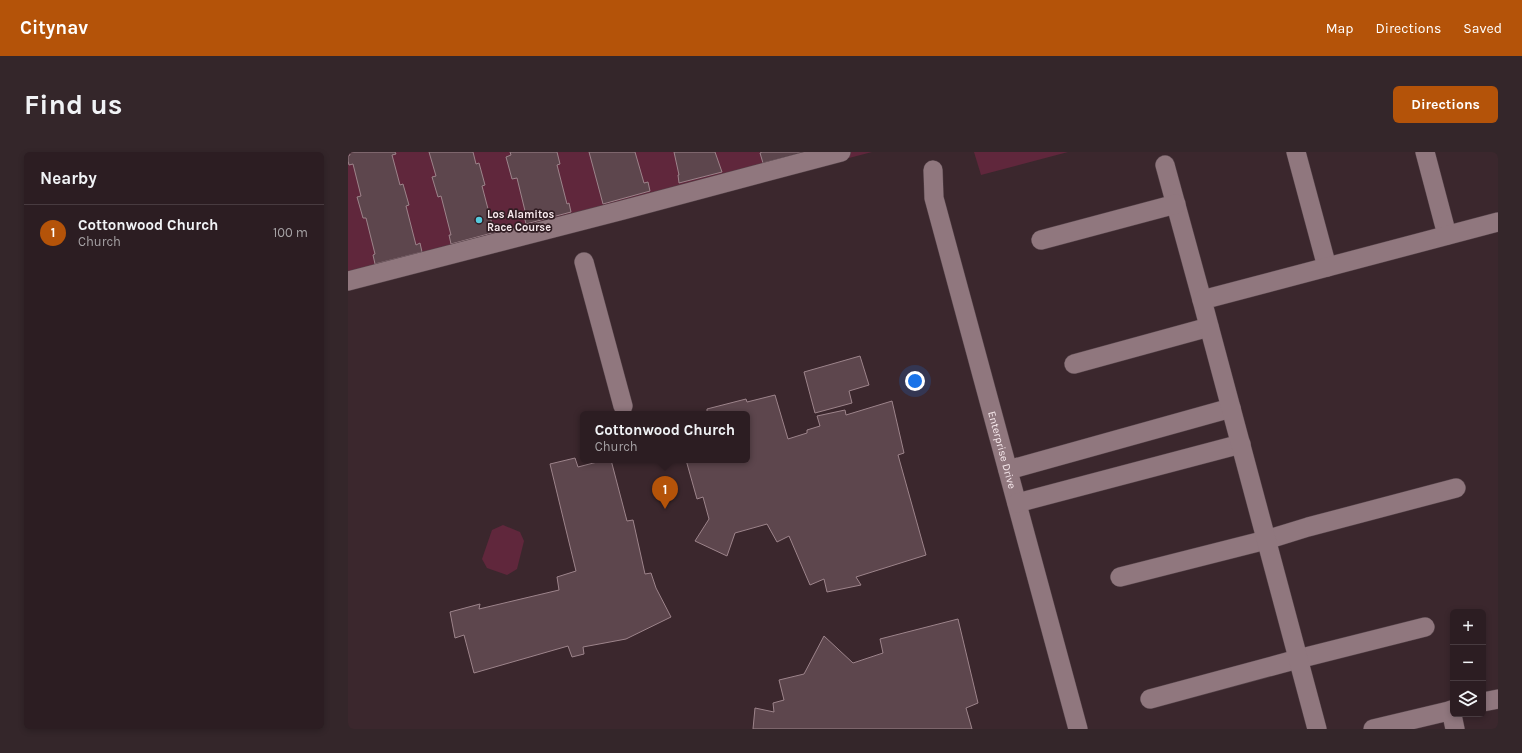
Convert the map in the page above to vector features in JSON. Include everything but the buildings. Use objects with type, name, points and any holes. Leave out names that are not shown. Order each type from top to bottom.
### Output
[{"type":"street","points":[[348,281],[841,152]]},
{"type":"street","points":[[1296,152],[1327,267]]},
{"type":"street","points":[[1425,152],[1447,235]]},
{"type":"street","points":[[1165,165],[1210,326],[1316,729]]},
{"type":"street","name":"Enterprise Drive","points":[[934,170],[934,198],[1078,729]]},
{"type":"street","points":[[1041,240],[1176,204]]},
{"type":"street","points":[[1202,300],[1447,235],[1497,224]]},
{"type":"street","points":[[584,262],[623,406]]},
{"type":"street","points":[[1074,364],[1210,326]]},
{"type":"street","points":[[1008,470],[1231,408]]},
{"type":"street","points":[[1016,503],[1241,444]]},
{"type":"street","points":[[1120,577],[1266,540],[1308,527],[1456,488]]},
{"type":"street","points":[[1150,699],[1298,659],[1425,627]]},
{"type":"street","points":[[1486,701],[1498,698]]},
{"type":"street","points":[[1373,729],[1450,710]]},
{"type":"street","points":[[1453,717],[1455,729]]},
{"type":"shaded area","name":"Los Alamitos Race Course","points":[[348,152],[872,152],[348,289]]},
{"type":"shaded area","points":[[974,152],[1068,152],[981,175]]},
{"type":"shaded area","points":[[503,525],[520,532],[524,541],[517,569],[507,575],[487,568],[482,559],[492,530]]},
{"type":"place","name":"Los Alamitos Race Course","points":[[479,220]]},
{"type":"place","name":"Cottonwood Church","points":[[665,509]]}]
